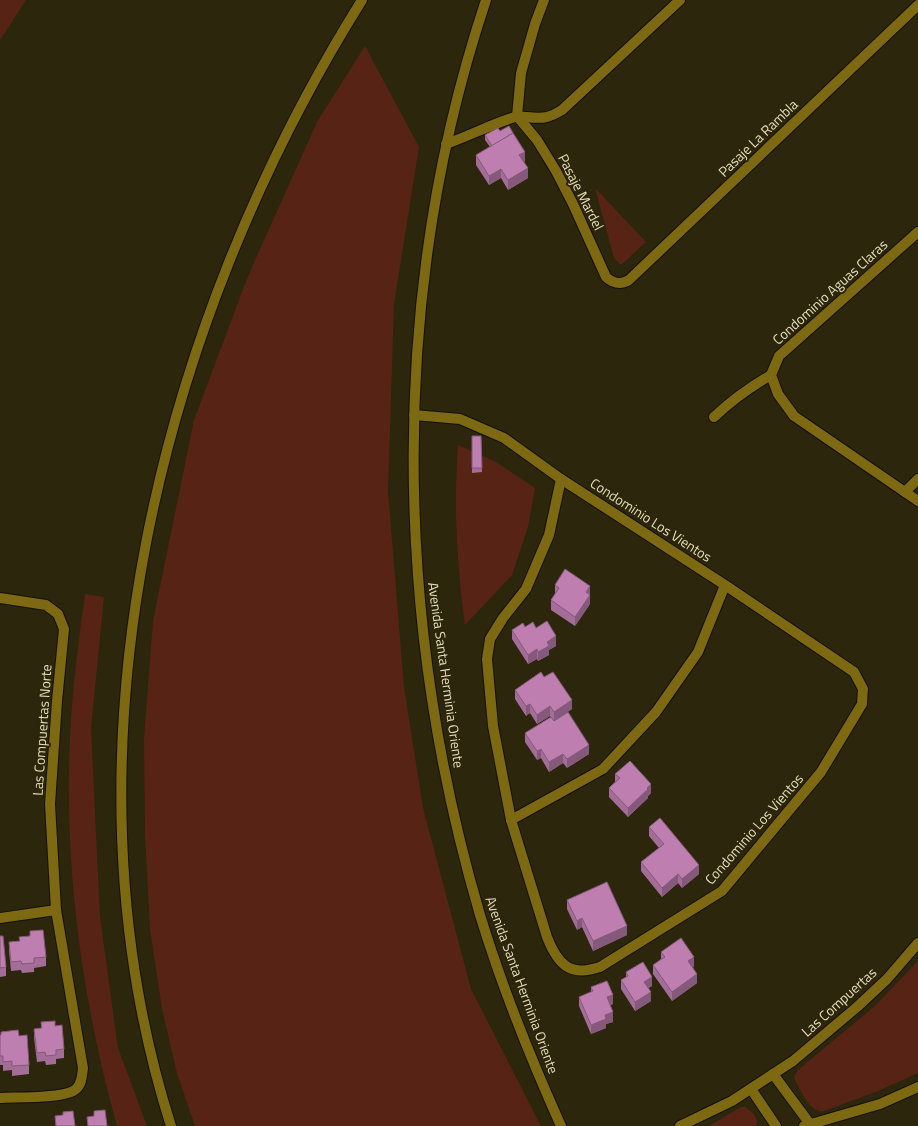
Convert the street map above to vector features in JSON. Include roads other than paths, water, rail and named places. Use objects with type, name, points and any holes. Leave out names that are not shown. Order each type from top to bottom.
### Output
[{"type":"street","points":[[172,1126],[152,1056],[142,1009],[130,937],[123,868],[121,766],[128,674],[140,579],[167,450],[186,385],[212,306],[263,182],[290,127],[362,0]]},
{"type":"street","name":"Avenida Santa Herminia Oriente","points":[[486,0],[457,97],[446,144],[430,234],[420,308],[414,415],[413,474],[415,532],[426,657],[446,778],[459,838],[481,918],[504,985],[529,1052],[561,1126]]},
{"type":"street","points":[[517,116],[521,73],[535,24],[544,0]]},
{"type":"street","points":[[446,144],[470,136],[517,116],[539,118],[551,117],[562,110],[680,0]]},
{"type":"street","name":"Pasaje La Rambla","points":[[615,283],[625,283],[629,280],[918,5]]},
{"type":"street","name":"Pasaje Mardel","points":[[517,116],[536,140],[556,171],[573,204],[606,277],[615,283]]},
{"type":"street","name":"Condominio Aguas Claras","points":[[771,375],[779,356],[918,232]]},
{"type":"street","points":[[714,417],[730,402],[749,388],[771,375],[778,394],[794,416],[918,501]]},
{"type":"street","name":"Condominio Los Vientos","points":[[414,415],[460,419],[504,438],[561,479],[854,672],[863,689],[862,704],[822,772],[722,890],[600,967],[587,971],[570,969],[563,963],[552,948],[511,820],[493,726],[488,659],[490,640],[503,618],[526,589],[549,535],[561,479]]},
{"type":"street","points":[[905,492],[918,479]]},
{"type":"street","points":[[511,820],[603,769],[656,712],[698,652],[725,586]]},
{"type":"street","name":"Las Compuertas Norte","points":[[0,598],[46,605],[58,614],[64,629],[57,701],[50,804],[56,910],[83,1068],[81,1082],[76,1089],[63,1095],[0,1098]]},
{"type":"street","points":[[0,918],[56,910]]},
{"type":"street","name":"Las Compuertas","points":[[680,1126],[718,1108],[751,1089],[793,1061],[857,1007],[887,979],[918,943]]},
{"type":"street","points":[[773,1074],[807,1125],[880,1104],[918,1087]]},
{"type":"street","points":[[751,1089],[776,1126]]}]
